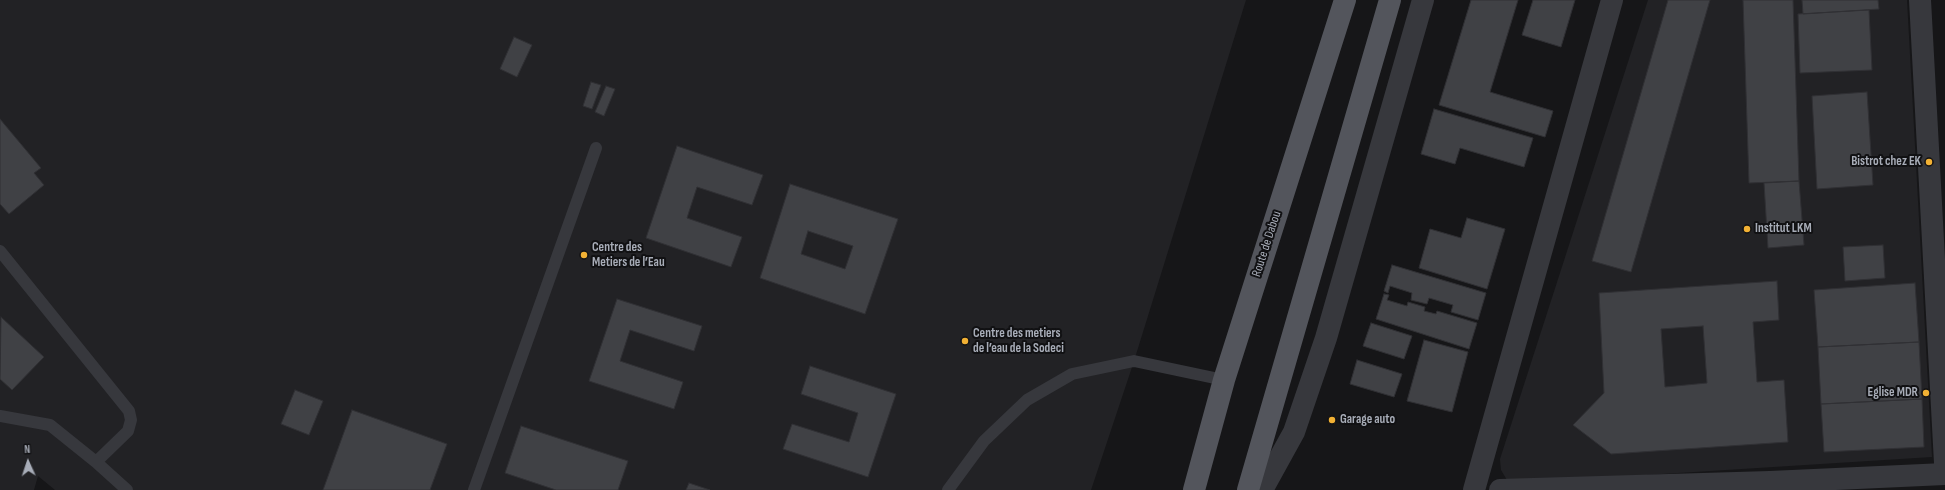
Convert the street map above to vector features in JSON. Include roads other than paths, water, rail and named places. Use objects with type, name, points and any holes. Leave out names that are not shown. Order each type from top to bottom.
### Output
[{"type":"main road","name":"Route de Dabou","points":[[1194,490],[1224,380],[1345,0]]},
{"type":"main road","points":[[1248,490],[1390,0]]},
{"type":"street","points":[[1262,490],[1294,432],[1326,338],[1423,0]]},
{"type":"street","points":[[1474,490],[1612,0]]},
{"type":"street","points":[[1920,0],[1945,463]]},
{"type":"street","points":[[1500,490],[1770,486],[1945,474]]},
{"type":"lane","points":[[474,490],[596,148]]},
{"type":"lane","points":[[0,251],[129,411],[131,420],[128,431],[96,462]]},
{"type":"lane","points":[[948,490],[984,441],[1027,400],[1072,374],[1134,361],[1224,380]]},
{"type":"lane","points":[[0,416],[50,425],[96,462],[127,490]]},
{"type":"place","name":"Bistrot chez EK","points":[[1929,162]]},
{"type":"place","name":"Institut LKM","points":[[1747,229]]},
{"type":"place","name":"Centre des Metiers de l’Eau","points":[[584,255]]},
{"type":"place","name":"Centre des metiers de l’eau de la Sodeci","points":[[965,341]]},
{"type":"place","name":"Eglise MDR","points":[[1926,393]]},
{"type":"place","name":"Garage auto","points":[[1332,420]]}]
